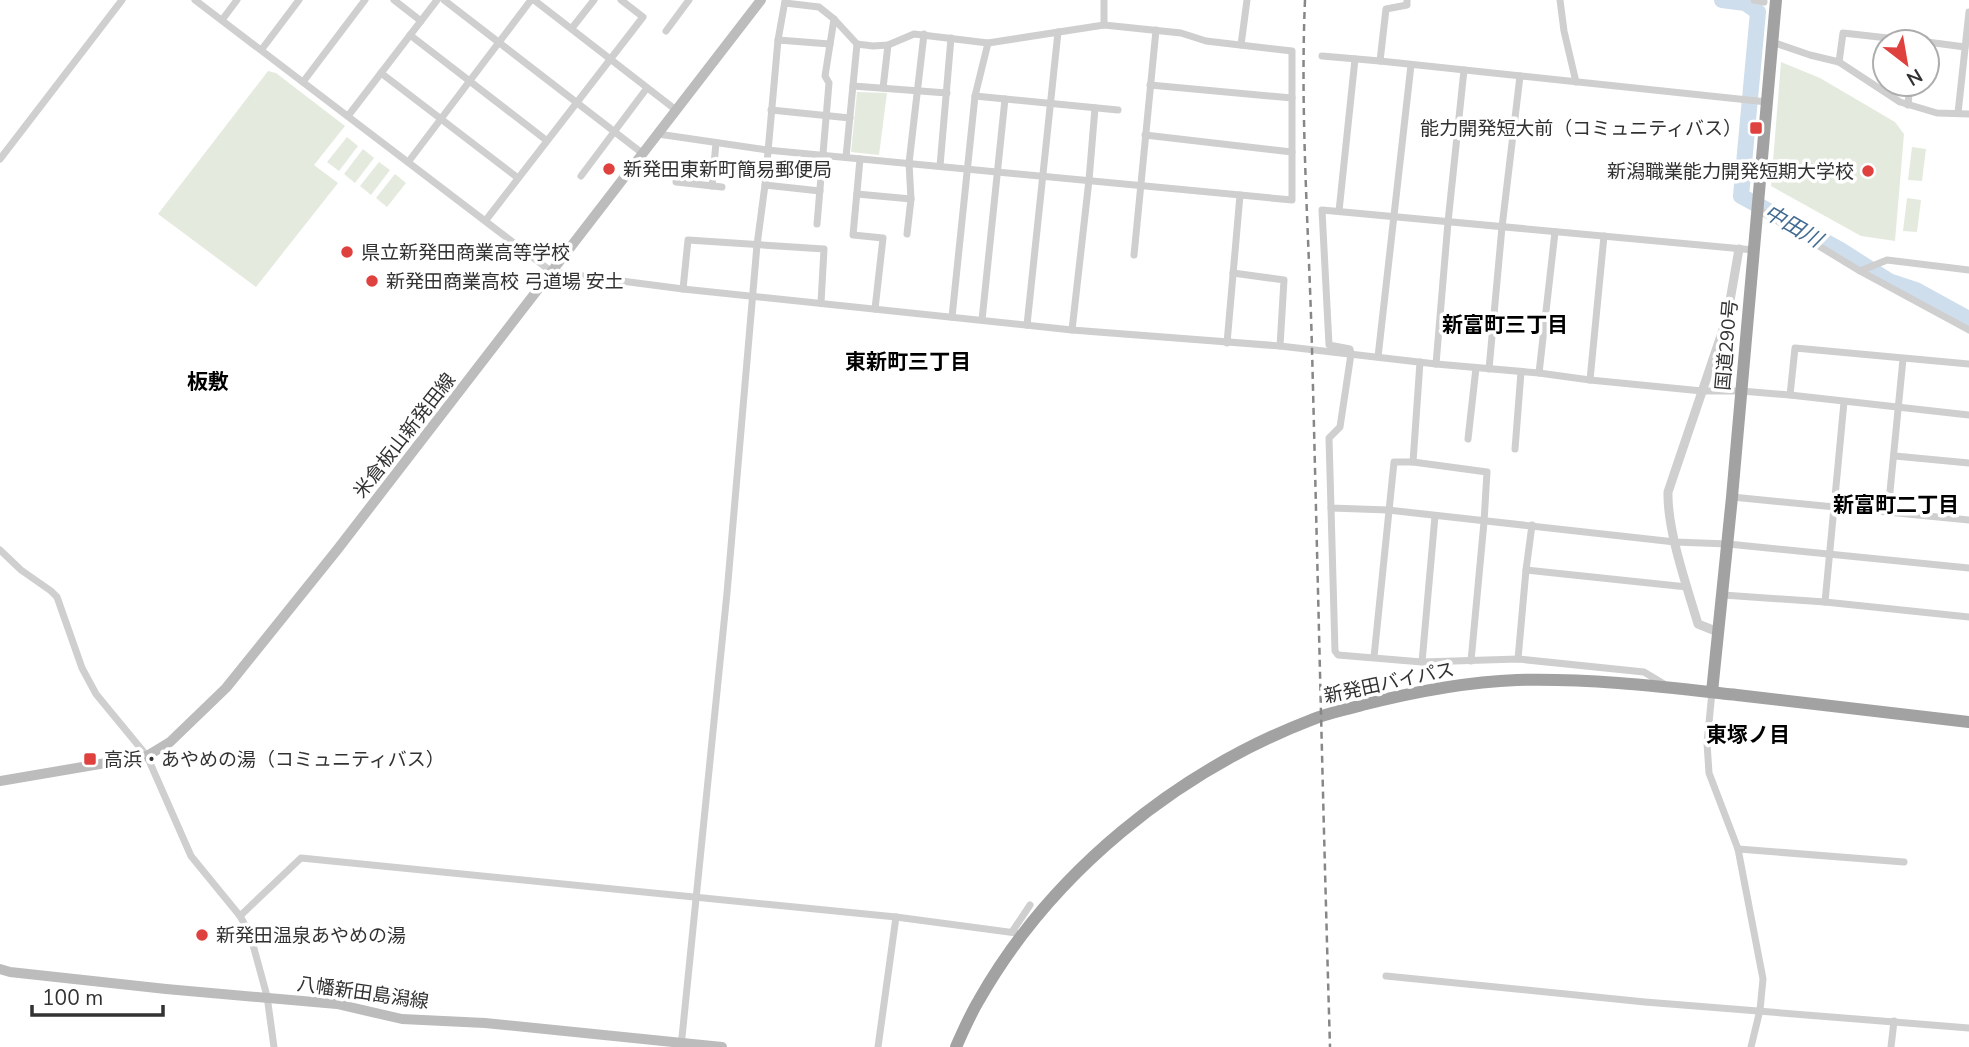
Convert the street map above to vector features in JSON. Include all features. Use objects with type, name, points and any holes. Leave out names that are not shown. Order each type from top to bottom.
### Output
[{"type":"highway","name":"国道290号","points":[[1712,692],[1728,544],[1767,102],[1772,42],[1770,1]]},
{"type":"highway","name":"新発田バイパス","points":[[956,1047],[979,1000],[1018,933],[1106,845],[1156,805],[1220,764],[1265,740],[1334,712],[1427,690],[1514,680],[1614,682],[1669,687],[1969,722]]},
{"type":"main road","name":"米倉板山新発田線","points":[[0,781],[147,756],[170,742],[226,688],[337,550],[761,0]]},
{"type":"main road","name":"八幡新田島潟線","points":[[0,969],[166,989],[337,1004],[402,1019],[485,1023],[681,1045],[722,1047]]},
{"type":"street","points":[[0,159],[122,0]]},
{"type":"street","points":[[195,0],[552,272],[683,289],[1072,330],[1280,346],[1590,380],[1702,391],[1790,395],[1969,415]]},
{"type":"street","points":[[222,20],[237,0]]},
{"type":"street","points":[[262,49],[299,0]]},
{"type":"street","points":[[303,82],[365,0]]},
{"type":"street","points":[[394,0],[421,21]]},
{"type":"street","points":[[348,116],[437,0]]},
{"type":"street","points":[[444,0],[642,153]]},
{"type":"street","points":[[409,161],[533,0],[676,110]]},
{"type":"street","points":[[572,28],[594,0]]},
{"type":"street","points":[[486,220],[643,17],[621,0]]},
{"type":"street","points":[[666,31],[689,0]]},
{"type":"street","points":[[1104,0],[1104,25]]},
{"type":"street","points":[[1241,45],[1247,0]]},
{"type":"street","points":[[1380,61],[1386,9],[1406,5],[1407,0]]},
{"type":"street","points":[[1560,0],[1576,82]]},
{"type":"street","points":[[1754,0],[1770,1]]},
{"type":"street","points":[[658,134],[767,150],[1292,200],[1292,51],[1206,41],[1181,33],[1104,25],[988,43],[914,34],[888,45],[873,46],[857,44],[819,7],[785,1],[778,40],[767,150],[765,185],[757,245],[727,593],[681,1045]]},
{"type":"street","points":[[1958,113],[1969,15]]},
{"type":"street","points":[[817,224],[829,83],[825,76],[834,19]]},
{"type":"street","points":[[1134,255],[1156,30]]},
{"type":"street","points":[[1027,325],[1058,32]]},
{"type":"street","points":[[1839,62],[1843,33],[1871,36]]},
{"type":"street","points":[[907,234],[911,199],[909,163],[923,34]]},
{"type":"street","points":[[410,35],[547,140]]},
{"type":"street","points":[[940,166],[951,38]]},
{"type":"street","points":[[778,40],[830,44]]},
{"type":"street","points":[[1772,42],[1839,62],[1908,105],[1937,113],[1969,114]]},
{"type":"street","points":[[952,317],[975,96],[988,43]]},
{"type":"street","points":[[846,157],[857,44]]},
{"type":"street","points":[[1941,44],[1965,47]]},
{"type":"street","points":[[883,88],[888,45]]},
{"type":"street","points":[[1322,56],[1767,102]]},
{"type":"street","points":[[1339,211],[1355,59]]},
{"type":"street","points":[[1378,357],[1411,65]]},
{"type":"street","points":[[1436,364],[1464,70]]},
{"type":"street","points":[[381,73],[518,178]]},
{"type":"street","points":[[1489,369],[1520,76]]},
{"type":"street","points":[[1150,85],[1292,99]]},
{"type":"street","points":[[853,86],[947,93]]},
{"type":"street","points":[[581,176],[647,88]]},
{"type":"street","points":[[975,96],[1118,110]]},
{"type":"street","points":[[1908,105],[1909,98]]},
{"type":"street","points":[[982,320],[1005,99]]},
{"type":"street","points":[[1072,330],[1095,108]]},
{"type":"street","points":[[771,110],[850,118]]},
{"type":"street","points":[[1145,135],[1292,152]]},
{"type":"street","points":[[712,186],[716,143]]},
{"type":"street","points":[[860,159],[853,234],[883,238],[875,309]]},
{"type":"street","points":[[676,182],[722,187]]},
{"type":"street","points":[[765,185],[820,191]]},
{"type":"street","points":[[857,194],[911,199]]},
{"type":"street","points":[[1227,343],[1240,195]]},
{"type":"street","points":[[1758,203],[1860,271],[1969,330]]},
{"type":"street","points":[[1669,687],[1644,672],[1518,659],[1422,662],[1338,655],[1335,651],[1329,438],[1340,427],[1351,354],[1350,349],[1329,345],[1322,210],[1754,250]]},
{"type":"street","points":[[1539,373],[1555,232]]},
{"type":"street","points":[[1590,380],[1604,236]]},
{"type":"street","points":[[683,289],[688,240],[824,249],[821,303]]},
{"type":"street","points":[[1718,632],[1698,624],[1675,542],[1668,492],[1727,318],[1739,249]]},
{"type":"street","points":[[1860,271],[1887,260],[1969,270]]},
{"type":"street","points":[[1233,273],[1284,280],[1280,346]]},
{"type":"street","points":[[1790,395],[1795,348],[1969,364]]},
{"type":"street","points":[[1888,512],[1903,359]]},
{"type":"street","points":[[1413,462],[1420,362]]},
{"type":"street","points":[[1468,439],[1476,368]]},
{"type":"street","points":[[1514,449],[1521,372]]},
{"type":"street","points":[[1825,602],[1844,402]]},
{"type":"street","points":[[1895,456],[1969,463]]},
{"type":"street","points":[[1374,657],[1394,462],[1413,462],[1487,472],[1471,661]]},
{"type":"street","points":[[1732,497],[1969,520]]},
{"type":"street","points":[[1331,508],[1388,510],[1675,542],[1728,544],[1969,568]]},
{"type":"street","points":[[1422,662],[1435,516]]},
{"type":"street","points":[[1518,659],[1532,525]]},
{"type":"street","points":[[0,551],[57,597],[82,668],[96,694],[147,756],[191,856],[240,916],[250,934],[267,996],[274,1047]]},
{"type":"street","points":[[1526,570],[1687,587]]},
{"type":"street","points":[[1723,594],[1969,617]]},
{"type":"street","points":[[1712,692],[1707,743],[1709,773],[1738,849],[1763,979],[1760,1010],[1751,1047]]},
{"type":"street","points":[[1738,849],[1903,862]]},
{"type":"street","points":[[240,916],[301,858],[896,917],[1018,933],[1030,905]]},
{"type":"street","points":[[878,1047],[896,917]]},
{"type":"street","points":[[1386,976],[1646,1002],[1969,1028]]},
{"type":"street","points":[[1891,1047],[1894,1021]]},
{"type":"shaded area","points":[[1781,62],[1820,78],[1895,122],[1904,134],[1895,241],[1861,236],[1771,186]]},
{"type":"shaded area","points":[[268,71],[276,73],[345,126],[314,165],[338,183],[256,287],[158,214]]},
{"type":"shaded area","points":[[857,92],[887,93],[879,155],[851,152]]},
{"type":"shaded area","points":[[347,137],[358,146],[339,171],[327,162]]},
{"type":"shaded area","points":[[1912,147],[1926,149],[1922,181],[1908,180]]},
{"type":"shaded area","points":[[363,149],[374,158],[355,183],[344,174]]},
{"type":"shaded area","points":[[379,162],[390,170],[371,195],[360,186]]},
{"type":"shaded area","points":[[395,174],[406,183],[387,207],[376,198]]},
{"type":"shaded area","points":[[1907,198],[1921,200],[1917,232],[1903,231]]},
{"type":"waterway","name":"中田川","points":[[1722,0],[1745,3],[1758,12],[1741,196],[1839,249],[1889,281],[1916,290],[1969,319]]},
{"type":"waterway","name":"中田川","points":[[1755,3],[1758,12]]},
{"type":"railway","points":[[1305,0],[1304,131],[1330,1047]]},
{"type":"place","name":"能力開発短大前（コミュニティバス）","points":[[1756,128]]},
{"type":"place","name":"新発田東新町簡易郵便局","points":[[609,169]]},
{"type":"place","name":"新潟職業能力開発短期大学校","points":[[1868,171]]},
{"type":"place","name":"県立新発田商業高等学校","points":[[347,252]]},
{"type":"place","name":"新発田商業高校 弓道場 安土","points":[[372,281]]},
{"type":"place","name":"高浜・あやめの湯（コミュニティバス）","points":[[90,759]]},
{"type":"place","name":"新発田温泉あやめの湯","points":[[202,935]]},
{"type":"district","name":"新富町三丁目","points":[[1505,325]]},
{"type":"district","name":"東新町三丁目","points":[[908,362]]},
{"type":"district","name":"板敷","points":[[208,382]]},
{"type":"district","name":"新富町二丁目","points":[[1896,505]]},
{"type":"district","name":"東塚ノ目","points":[[1748,735]]}]
